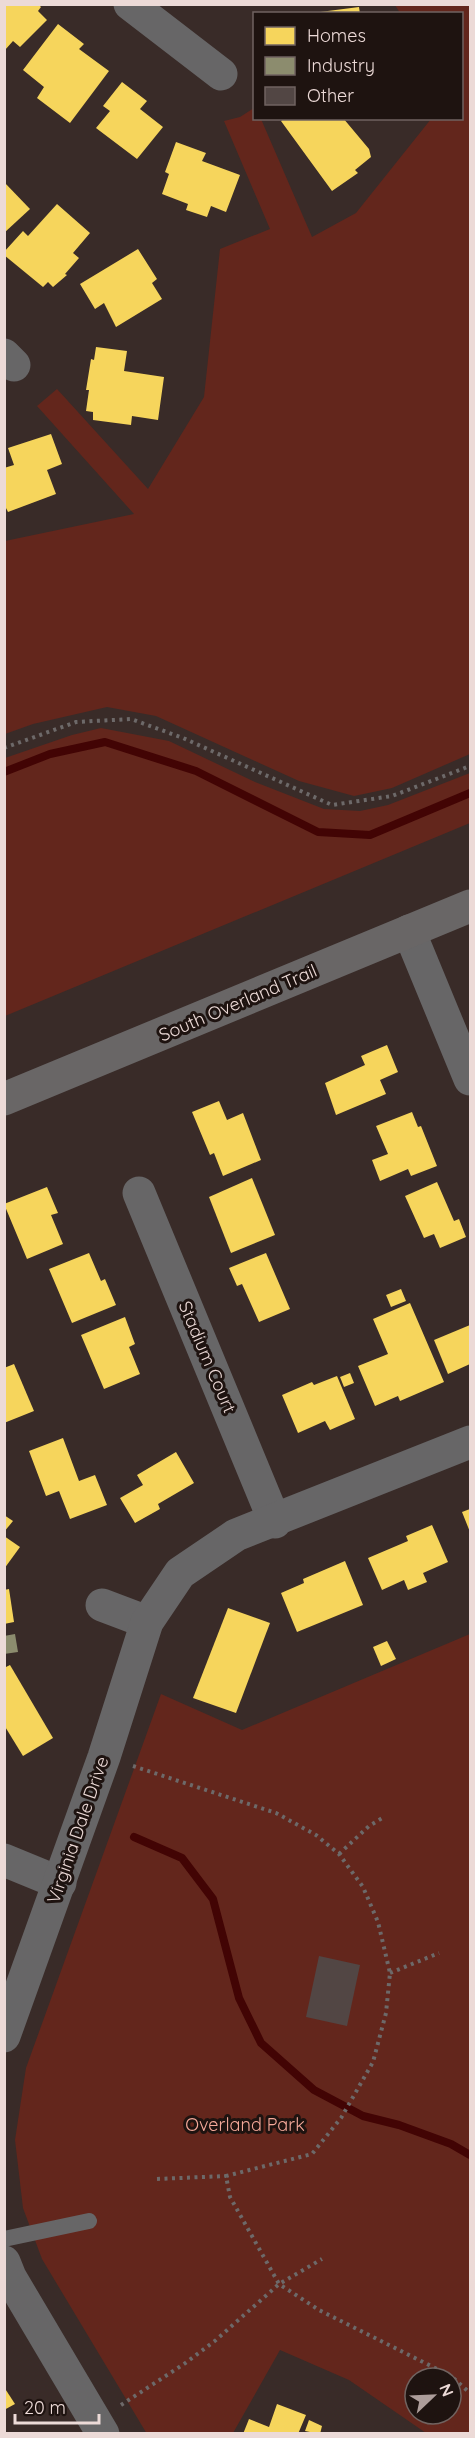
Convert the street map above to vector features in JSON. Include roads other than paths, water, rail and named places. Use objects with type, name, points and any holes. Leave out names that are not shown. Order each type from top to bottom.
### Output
[{"type":"main road","name":"South Overland Trail","points":[[4,1100],[471,906]]},
{"type":"street","points":[[130,4],[221,74]]},
{"type":"street","points":[[409,932],[471,1079]]},
{"type":"street","name":"Stadium Court","points":[[139,1193],[275,1522]]},
{"type":"street","name":"Virginia Dale Drive","points":[[4,2036],[104,1756],[147,1622],[180,1573],[236,1535],[275,1522],[471,1442]]},
{"type":"street","points":[[102,1605],[147,1622]]},
{"type":"street","points":[[4,1860],[60,1883]]},
{"type":"street","points":[[4,2262],[10,2277],[99,2428]]},
{"type":"lane","points":[[4,2239],[89,2221]]},
{"type":"waterway","points":[[4,772],[50,754],[105,742],[196,771],[318,832],[370,835],[470,793]]},
{"type":"waterway","points":[[134,1837],[182,1858],[213,1899],[239,1998],[261,2043],[314,2090],[363,2116],[399,2125],[451,2144],[470,2155]]},
{"type":"park label","name":"Overland Park","points":[[245,2125]]}]
